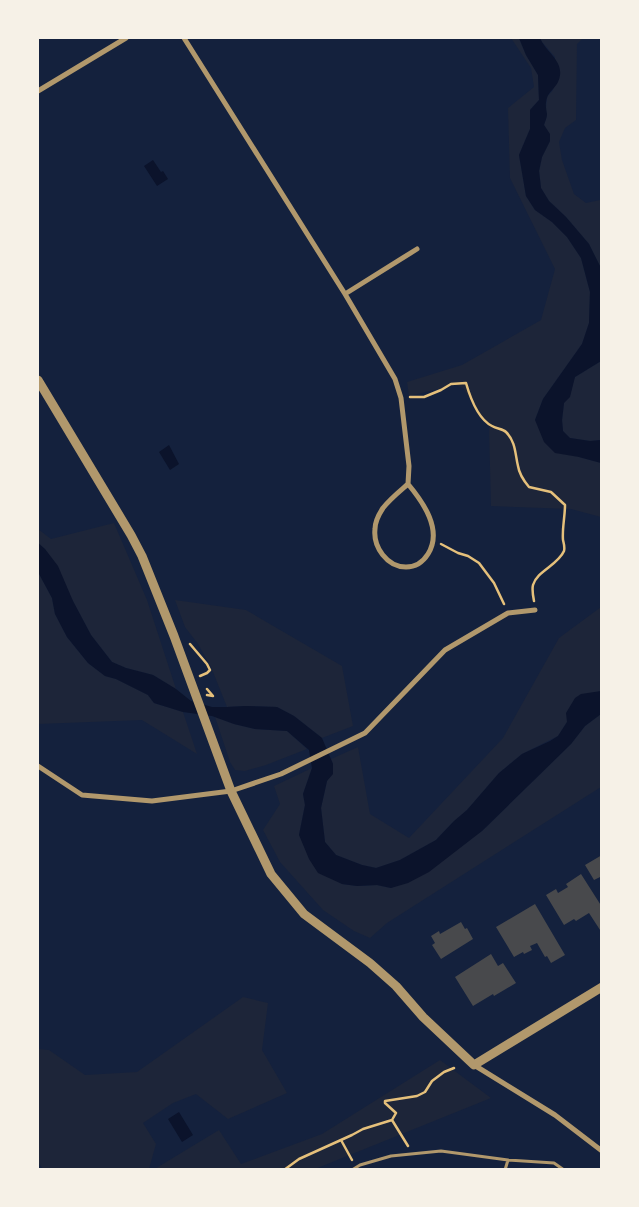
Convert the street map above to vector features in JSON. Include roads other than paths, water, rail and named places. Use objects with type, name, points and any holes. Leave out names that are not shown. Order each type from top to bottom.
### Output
[{"type":"street","points":[[38,91],[126,38]]},
{"type":"street","points":[[184,38],[345,294],[395,379],[401,398],[408,484],[420,498],[427,511],[432,529],[430,550],[422,562],[407,567],[392,563],[384,557],[374,538],[374,528],[384,507],[408,484]]},
{"type":"street","points":[[345,294],[417,249]]},
{"type":"street","points":[[38,380],[142,556],[231,791],[271,874],[304,914],[370,963],[396,986],[423,1017],[474,1065],[555,1115],[602,1151]]},
{"type":"street","points":[[38,766],[82,795],[152,801],[231,791],[281,774],[365,733],[445,650],[508,613],[534,610]]},
{"type":"street","points":[[474,1065],[602,986]]},
{"type":"lane","points":[[352,1170],[391,1156],[441,1151],[508,1160],[554,1163],[564,1170]]},
{"type":"lane","points":[[505,1170],[508,1160]]}]
